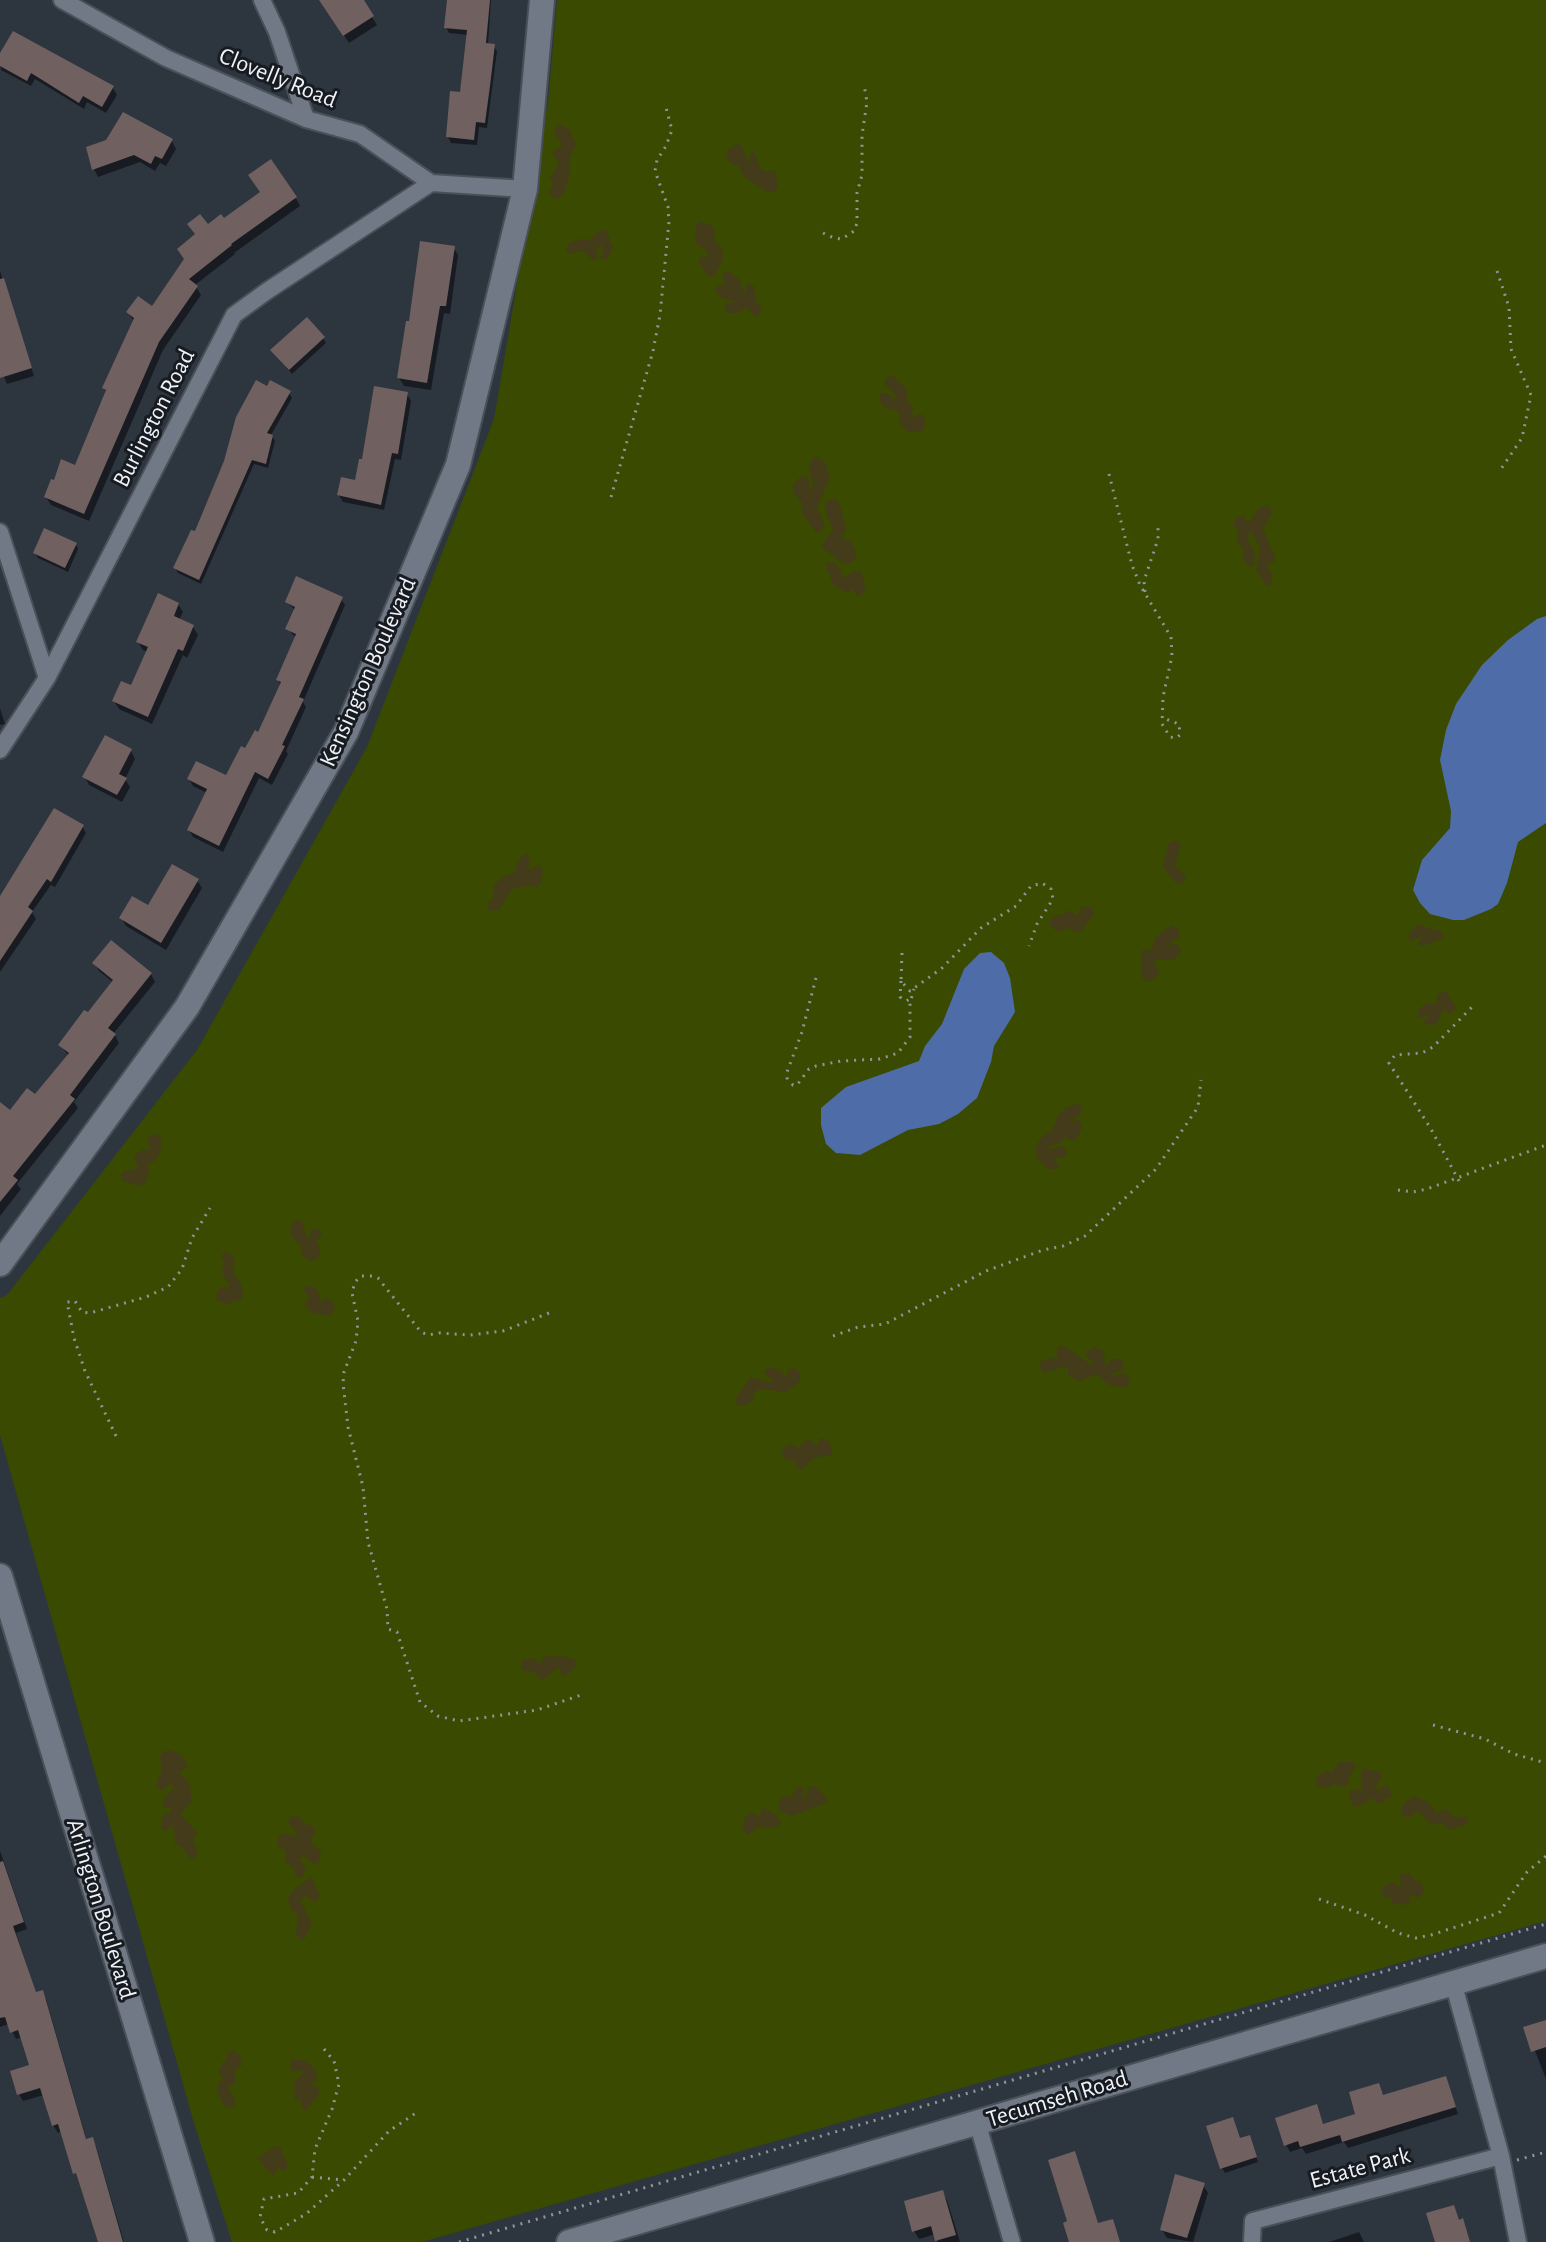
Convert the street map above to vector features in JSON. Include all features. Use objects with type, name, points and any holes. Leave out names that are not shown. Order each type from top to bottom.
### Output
[{"type":"street","name":"Clovelly Road","points":[[62,0],[166,58],[306,119],[360,134],[431,183]]},
{"type":"street","points":[[262,0],[277,32],[306,119]]},
{"type":"street","name":"Kensington Boulevard","points":[[0,1264],[187,1007],[346,732],[458,465],[525,189],[542,0]]},
{"type":"street","points":[[431,183],[525,189]]},
{"type":"street","name":"Burlington Road","points":[[0,750],[47,678],[234,315],[431,183]]},
{"type":"street","points":[[0,532],[47,678]]},
{"type":"street","name":"Arlington Boulevard","points":[[0,1576],[202,2242]]},
{"type":"street","name":"Tecumseh Road","points":[[569,2242],[1546,1956]]},
{"type":"street","points":[[1453,1982],[1501,2160],[1518,2242]]},
{"type":"street","points":[[977,2122],[1012,2242]]},
{"type":"street","name":"Estate Park","points":[[1252,2242],[1253,2221],[1501,2160]]},
{"type":"path","points":[[823,233],[842,239],[854,231],[857,223],[857,193],[862,175],[862,135],[867,102],[864,85]]},
{"type":"path","points":[[611,497],[653,351],[660,315],[669,222],[668,207],[655,171],[672,130],[665,104]]},
{"type":"path","points":[[1497,271],[1509,307],[1511,349],[1531,395],[1522,438],[1501,469]]},
{"type":"path","points":[[1109,474],[1112,497],[1132,565],[1171,637],[1172,656],[1163,697],[1162,724],[1170,737],[1180,735],[1179,724],[1163,718]]},
{"type":"path","points":[[1146,595],[1144,581],[1158,539],[1158,523]]},
{"type":"path","points":[[902,953],[900,997],[909,1000],[914,989],[942,968],[981,928],[1016,906],[1031,886],[1042,883],[1051,889],[1053,899],[1037,924],[1029,946]]},
{"type":"path","points":[[816,978],[802,1032],[787,1072],[789,1082],[797,1085],[809,1069],[816,1066],[880,1059],[898,1053],[910,1037],[910,1003],[914,989]]},
{"type":"path","points":[[901,981],[906,990],[914,989]]},
{"type":"path","points":[[1459,1181],[1431,1129],[1389,1063],[1395,1055],[1422,1053],[1433,1047],[1473,1006]]},
{"type":"path","points":[[833,1336],[858,1327],[885,1324],[986,1271],[1085,1236],[1156,1169],[1198,1107],[1201,1080]]},
{"type":"path","points":[[1398,1190],[1413,1192],[1427,1189],[1546,1145]]},
{"type":"path","points":[[116,1436],[85,1371],[67,1302],[75,1301],[82,1312],[90,1313],[146,1297],[168,1287],[182,1269],[192,1238],[210,1208]]},
{"type":"path","points":[[549,1313],[503,1331],[428,1335],[421,1332],[378,1278],[361,1276],[355,1282],[352,1293],[358,1321],[356,1341],[343,1383],[348,1427],[363,1487],[368,1542],[387,1609],[388,1629],[397,1632],[420,1702],[438,1716],[459,1721],[537,1710],[584,1694]]},
{"type":"path","points":[[1433,1725],[1485,1739],[1514,1754],[1546,1763]]},
{"type":"path","points":[[1319,1899],[1416,1938],[1499,1913],[1527,1872],[1546,1856]]},
{"type":"path","points":[[459,2242],[1546,1924]]},
{"type":"path","points":[[324,2049],[334,2061],[339,2084],[315,2149],[312,2177],[298,2193],[264,2199],[260,2217],[267,2230],[275,2232],[294,2223],[344,2180],[389,2131],[419,2111]]},
{"type":"path","points":[[1501,2160],[1546,2152]]},
{"type":"path","points":[[312,2177],[344,2180]]},
{"type":"green space","points":[[557,0],[1546,0],[1546,1921],[422,2242],[232,2242],[194,2123],[0,1435],[0,1298],[7,1295],[197,1050],[367,747],[494,419],[548,102]]},
{"type":"sand","points":[[560,124],[568,128],[576,144],[570,157],[570,174],[564,193],[558,199],[549,193],[553,183],[550,177],[559,163],[554,150],[563,145],[554,135]]},
{"type":"sand","points":[[737,144],[742,146],[749,165],[749,155],[754,151],[761,169],[775,171],[778,188],[772,193],[745,178],[739,166],[731,164],[726,156],[729,149]]},
{"type":"sand","points":[[700,221],[713,226],[713,241],[720,245],[722,251],[723,258],[714,277],[708,276],[699,262],[700,258],[708,256],[707,251],[695,242],[696,226]]},
{"type":"sand","points":[[606,230],[613,248],[607,259],[601,258],[601,244],[597,250],[598,258],[593,261],[584,251],[568,253],[569,243],[589,240],[599,231]]},
{"type":"sand","points":[[728,271],[740,280],[745,295],[747,283],[754,286],[756,301],[762,309],[758,315],[746,308],[736,314],[727,312],[725,304],[737,301],[723,299],[715,290],[725,284],[723,274]]},
{"type":"sand","points":[[892,375],[907,389],[907,401],[914,408],[910,419],[917,414],[923,415],[924,429],[920,432],[908,432],[900,423],[898,411],[885,408],[879,399],[881,393],[888,393],[893,399],[897,397],[885,384],[886,378]]},
{"type":"sand","points":[[819,457],[830,477],[817,508],[825,526],[816,532],[803,515],[803,504],[794,493],[793,485],[805,476],[810,482],[811,492],[813,483],[808,469],[813,458]]},
{"type":"sand","points":[[834,498],[840,506],[846,528],[842,539],[850,540],[856,552],[855,560],[848,564],[841,562],[822,544],[833,529],[825,510],[826,502]]},
{"type":"sand","points":[[1269,505],[1272,514],[1263,529],[1275,557],[1274,562],[1267,564],[1272,574],[1271,585],[1267,586],[1256,571],[1258,543],[1249,533],[1248,540],[1255,552],[1254,564],[1248,567],[1243,559],[1243,547],[1237,543],[1239,531],[1234,527],[1234,520],[1244,516],[1246,521],[1250,521],[1259,508]]},
{"type":"sand","points":[[834,562],[841,570],[842,578],[856,571],[861,572],[866,587],[862,594],[857,596],[853,589],[846,593],[833,584],[826,566]]},
{"type":"sand","points":[[1172,841],[1181,844],[1175,865],[1186,879],[1180,884],[1163,867],[1168,845]]},
{"type":"sand","points":[[525,854],[529,855],[528,870],[539,865],[543,870],[541,883],[536,887],[513,887],[500,909],[490,911],[487,904],[494,898],[494,886],[501,878],[515,872],[517,862]]},
{"type":"sand","points":[[1089,906],[1095,913],[1081,931],[1075,932],[1070,928],[1057,931],[1050,926],[1050,920],[1055,915],[1062,916],[1069,910],[1077,916],[1082,907]]},
{"type":"sand","points":[[1419,924],[1432,930],[1442,930],[1443,938],[1423,946],[1418,944],[1423,936],[1410,941],[1409,933]]},
{"type":"sand","points":[[1172,925],[1178,929],[1180,936],[1167,945],[1178,944],[1181,951],[1174,960],[1154,960],[1159,974],[1153,980],[1145,981],[1141,975],[1141,952],[1144,949],[1151,951],[1156,937]]},
{"type":"sand","points":[[1446,991],[1456,1008],[1450,1014],[1444,1009],[1436,1025],[1425,1024],[1430,1014],[1419,1018],[1418,1010],[1428,1003],[1436,1004],[1438,994]]},
{"type":"sand","points":[[1078,1104],[1082,1107],[1081,1114],[1069,1122],[1079,1120],[1081,1130],[1076,1139],[1069,1140],[1065,1135],[1062,1142],[1048,1147],[1049,1150],[1063,1146],[1067,1153],[1064,1157],[1053,1159],[1059,1165],[1058,1169],[1049,1169],[1037,1159],[1036,1147],[1042,1137],[1052,1130],[1065,1108]]},
{"type":"sand","points":[[154,1133],[162,1137],[160,1152],[155,1161],[148,1163],[146,1182],[139,1186],[123,1181],[121,1174],[124,1171],[139,1168],[134,1159],[142,1150],[151,1149],[147,1140]]},
{"type":"sand","points":[[294,1221],[303,1223],[307,1240],[313,1229],[322,1233],[316,1243],[321,1249],[318,1258],[309,1261],[301,1255],[301,1246],[292,1237],[290,1229]]},
{"type":"sand","points":[[226,1252],[234,1257],[234,1274],[241,1284],[243,1295],[241,1299],[226,1304],[217,1300],[216,1295],[220,1287],[230,1287],[221,1270],[224,1264],[221,1256]]},
{"type":"sand","points":[[309,1285],[317,1289],[321,1302],[327,1298],[333,1302],[335,1308],[330,1315],[311,1313],[305,1306],[310,1299],[303,1289]]},
{"type":"sand","points":[[1064,1346],[1091,1365],[1093,1362],[1086,1352],[1094,1347],[1104,1351],[1105,1366],[1114,1358],[1122,1360],[1124,1369],[1113,1373],[1113,1377],[1123,1373],[1128,1376],[1130,1384],[1124,1387],[1109,1385],[1097,1374],[1079,1381],[1068,1375],[1065,1366],[1044,1373],[1040,1368],[1041,1361],[1057,1357],[1057,1347]]},
{"type":"sand","points":[[768,1367],[780,1370],[786,1378],[788,1370],[795,1368],[801,1374],[800,1381],[786,1392],[760,1389],[754,1392],[754,1400],[741,1406],[736,1403],[737,1396],[751,1377],[775,1382],[764,1372]]},
{"type":"sand","points":[[819,1439],[830,1443],[832,1455],[816,1457],[802,1469],[798,1469],[795,1461],[786,1460],[782,1455],[783,1447],[791,1444],[799,1448],[810,1440],[818,1447]]},
{"type":"sand","points":[[568,1657],[575,1660],[576,1665],[566,1676],[559,1668],[542,1681],[534,1672],[522,1670],[522,1661],[532,1658],[541,1664],[543,1658]]},
{"type":"sand","points":[[171,1750],[181,1755],[188,1766],[179,1773],[189,1782],[192,1801],[181,1814],[197,1833],[193,1840],[198,1852],[193,1859],[188,1857],[183,1847],[175,1844],[174,1825],[165,1831],[161,1828],[163,1815],[172,1808],[163,1807],[163,1799],[174,1787],[171,1783],[162,1791],[156,1787],[162,1768],[160,1757],[163,1752]]},
{"type":"sand","points":[[1339,1762],[1353,1762],[1356,1765],[1348,1784],[1345,1787],[1334,1784],[1328,1788],[1317,1786],[1315,1781],[1319,1775],[1327,1771],[1332,1773]]},
{"type":"sand","points":[[1364,1768],[1381,1773],[1375,1788],[1378,1790],[1388,1786],[1392,1796],[1378,1804],[1370,1797],[1366,1803],[1354,1807],[1348,1793],[1362,1790],[1361,1772]]},
{"type":"sand","points":[[801,1786],[804,1790],[802,1798],[805,1798],[809,1787],[815,1786],[827,1802],[792,1816],[778,1810],[780,1800],[784,1796],[791,1798],[797,1787]]},
{"type":"sand","points":[[1413,1796],[1428,1802],[1436,1812],[1447,1809],[1455,1818],[1466,1816],[1469,1823],[1450,1830],[1442,1823],[1432,1825],[1418,1811],[1410,1817],[1403,1816],[1403,1804]]},
{"type":"sand","points":[[762,1808],[775,1813],[781,1823],[768,1828],[760,1826],[748,1835],[742,1828],[745,1818],[750,1812],[759,1817]]},
{"type":"sand","points":[[298,1816],[304,1824],[313,1826],[315,1832],[310,1842],[321,1851],[319,1862],[314,1864],[304,1856],[299,1858],[306,1869],[301,1878],[296,1877],[294,1868],[285,1862],[286,1850],[280,1848],[277,1842],[284,1833],[296,1837],[297,1833],[288,1822],[290,1817]]},
{"type":"sand","points":[[1403,1873],[1414,1877],[1412,1882],[1419,1881],[1425,1891],[1419,1898],[1410,1895],[1410,1903],[1402,1905],[1384,1897],[1381,1888],[1392,1882],[1401,1888],[1400,1876]]},
{"type":"sand","points":[[311,1877],[320,1896],[316,1902],[305,1896],[300,1900],[312,1923],[306,1937],[301,1940],[296,1934],[298,1916],[292,1911],[288,1899],[292,1891]]},
{"type":"sand","points":[[232,2049],[240,2056],[242,2065],[235,2071],[235,2084],[228,2086],[235,2101],[230,2108],[224,2105],[217,2092],[218,2084],[224,2077],[219,2075],[219,2070],[223,2062],[228,2061],[226,2055]]},
{"type":"sand","points":[[291,2059],[307,2061],[316,2071],[317,2081],[309,2082],[320,2093],[306,2110],[301,2107],[302,2100],[295,2099],[294,2086],[304,2072],[293,2072]]},
{"type":"sand","points":[[276,2146],[280,2147],[288,2166],[284,2171],[278,2168],[273,2176],[257,2158]]},
{"type":"water","points":[[1546,616],[1546,823],[1518,842],[1498,904],[1464,920],[1430,914],[1413,890],[1422,860],[1450,828],[1451,811],[1440,760],[1446,730],[1456,704],[1482,665],[1508,640]]},
{"type":"water","points":[[991,952],[1004,963],[1010,978],[1015,1012],[994,1046],[977,1098],[958,1114],[939,1124],[908,1130],[860,1155],[836,1153],[826,1144],[821,1108],[846,1087],[919,1061],[925,1046],[942,1024],[964,969],[980,953]]},
{"type":"building","points":[[319,0],[364,0],[374,16],[343,36]]},
{"type":"building","points":[[447,0],[490,0],[486,43],[495,44],[485,123],[476,122],[474,140],[446,137],[450,91],[460,92],[467,30],[444,28]]},
{"type":"building","points":[[13,31],[114,86],[102,107],[83,96],[79,103],[31,73],[27,81],[0,66],[0,53]]},
{"type":"building","points":[[123,112],[173,139],[162,159],[155,156],[151,164],[134,155],[92,170],[86,147],[106,140]]},
{"type":"building","points":[[271,159],[297,197],[231,244],[189,279],[198,286],[159,342],[84,514],[44,497],[61,459],[75,465],[106,390],[102,388],[134,318],[126,312],[138,296],[152,306],[184,259],[177,249],[195,234],[187,224],[200,214],[208,224],[221,214],[224,218],[260,192],[248,175]]},
{"type":"building","points":[[420,241],[455,246],[446,306],[440,306],[427,383],[397,378]]},
{"type":"building","points":[[4,278],[32,368],[0,378],[0,279]]},
{"type":"building","points":[[307,317],[325,337],[289,370],[270,350]]},
{"type":"building","points":[[256,380],[267,386],[270,380],[291,391],[267,433],[273,435],[266,464],[252,460],[199,580],[173,568],[191,530],[195,531],[224,461],[236,417]]},
{"type":"building","points":[[374,386],[408,392],[398,454],[392,453],[381,505],[337,495],[341,477],[355,480],[359,459],[362,459]]},
{"type":"building","points":[[44,528],[77,543],[65,568],[33,553]]},
{"type":"building","points":[[296,576],[343,597],[299,697],[304,699],[282,745],[285,746],[268,779],[255,772],[219,846],[187,830],[207,789],[187,779],[196,761],[226,775],[241,746],[245,748],[255,730],[258,732],[281,682],[276,680],[296,634],[285,629],[295,607],[285,602]]},
{"type":"building","points":[[158,593],[179,603],[174,616],[194,625],[183,651],[178,649],[148,717],[112,701],[121,681],[131,685],[148,647],[136,642]]},
{"type":"building","points":[[105,735],[132,749],[119,774],[127,778],[117,795],[82,777]]},
{"type":"building","points":[[54,808],[84,825],[51,882],[47,879],[28,907],[33,911],[0,961],[0,896]]},
{"type":"building","points":[[172,864],[199,879],[161,943],[119,918],[132,896],[148,905]]},
{"type":"building","points":[[111,940],[152,973],[108,1028],[116,1034],[70,1095],[75,1099],[13,1176],[18,1180],[0,1202],[0,1102],[10,1110],[27,1088],[35,1094],[69,1053],[58,1045],[84,1010],[88,1012],[113,980],[92,963]]},
{"type":"building","points":[[3,1861],[24,1922],[13,1926],[36,1992],[43,1990],[86,2139],[93,2137],[123,2242],[98,2242],[58,2124],[52,2126],[40,2088],[17,2095],[10,2071],[29,2065],[18,2030],[10,2033],[5,2017],[0,2018],[0,1862]]},
{"type":"building","points":[[1546,2020],[1546,2047],[1531,2052],[1523,2027]]},
{"type":"building","points":[[1446,2076],[1456,2107],[1342,2142],[1340,2135],[1300,2147],[1298,2141],[1284,2146],[1275,2118],[1317,2104],[1323,2124],[1355,2114],[1349,2092],[1379,2083],[1383,2095]]},
{"type":"building","points":[[1233,2117],[1240,2138],[1250,2135],[1257,2157],[1220,2169],[1206,2126]]},
{"type":"building","points":[[1075,2151],[1098,2223],[1113,2219],[1120,2242],[1069,2242],[1063,2223],[1067,2221],[1048,2160]]},
{"type":"building","points":[[1175,2174],[1205,2183],[1187,2238],[1160,2230]]},
{"type":"building","points":[[943,2190],[956,2235],[935,2241],[931,2226],[912,2232],[904,2201]]},
{"type":"building","points":[[1454,2205],[1459,2220],[1463,2218],[1470,2242],[1435,2242],[1426,2213]]}]
